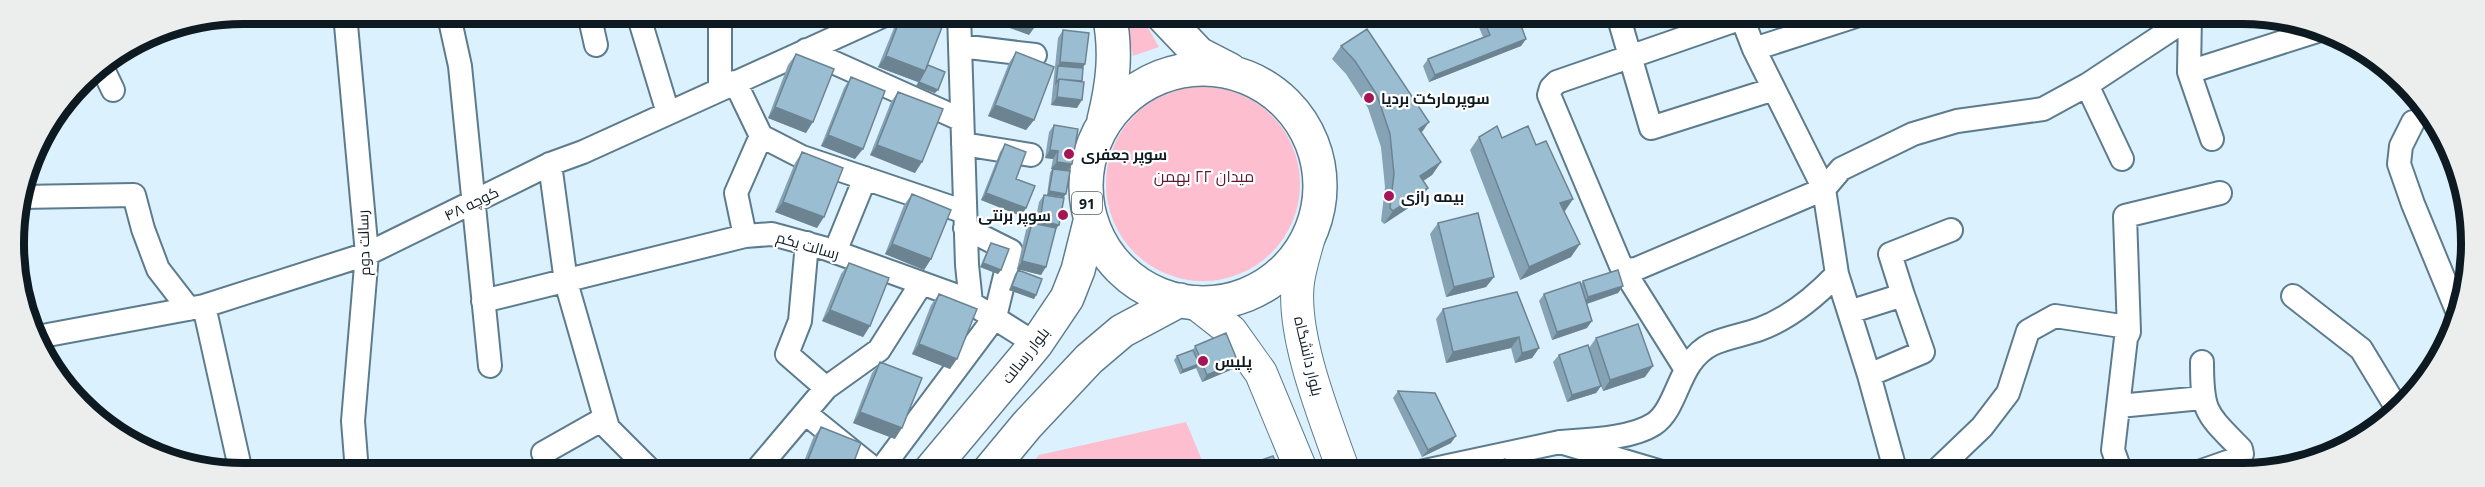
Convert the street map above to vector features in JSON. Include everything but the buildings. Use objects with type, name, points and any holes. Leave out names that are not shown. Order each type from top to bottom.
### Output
[{"type":"main road","name":"91","points":[[1111,24],[1115,50],[1111,93],[1104,120],[1090,150],[1085,186],[1090,222],[1104,252],[1130,279],[1159,296],[1187,301],[1231,301],[1262,287],[1290,267],[1309,237],[1319,203],[1319,169],[1309,135],[1290,105],[1262,85],[1199,54],[1170,24]]},
{"type":"main road","name":"91","points":[[1104,120],[1130,93],[1159,75],[1194,70],[1231,71]]},
{"type":"main road","name":"بلوار رسالت","points":[[937,463],[1036,344],[1067,298],[1078,270],[1090,222]]},
{"type":"main road","name":"بلوار دانشگاه","points":[[1309,237],[1298,283],[1300,325],[1317,396],[1341,463]]},
{"type":"main road","name":"91","points":[[995,463],[1027,425],[1089,359],[1122,331],[1187,301]]},
{"type":"main road","points":[[1187,301],[1231,331],[1261,373],[1298,463]]},
{"type":"street","name":"رسالت دوم","points":[[346,24],[367,254],[353,421],[356,463]]},
{"type":"street","points":[[453,24],[460,66],[490,366]]},
{"type":"street","points":[[591,24],[596,45]]},
{"type":"street","points":[[641,24],[669,112]]},
{"type":"street","points":[[721,24],[727,86],[761,136],[801,157],[865,178],[965,220],[1011,251],[994,317],[885,463]]},
{"type":"street","name":"کوچه ۴۸","points":[[45,336],[197,308],[367,254],[550,164],[583,152],[864,24]]},
{"type":"street","points":[[959,24],[965,220],[971,303]]},
{"type":"street","points":[[1621,24],[1651,128],[1774,89]]},
{"type":"street","points":[[1685,368],[1621,266],[1549,95],[1551,88],[1557,82],[1720,24]]},
{"type":"street","points":[[1745,24],[1754,49],[1824,189],[1837,274],[1869,375],[1893,463]]},
{"type":"street","points":[[1754,49],[1831,24]]},
{"type":"street","points":[[1621,266],[1626,270],[1636,269],[1824,189],[1841,169],[1913,134],[1957,121],[2043,108],[2087,85],[2178,24]]},
{"type":"street","points":[[2190,24],[2189,72],[2212,139]]},
{"type":"street","points":[[2189,72],[2307,34]]},
{"type":"street","points":[[960,46],[1035,55]]},
{"type":"street","points":[[806,50],[962,120]]},
{"type":"street","points":[[105,73],[113,90]]},
{"type":"street","points":[[2087,85],[2122,159]]},
{"type":"street","points":[[2413,122],[2401,146],[2399,164],[2453,302]]},
{"type":"street","points":[[745,236],[736,193],[761,136]]},
{"type":"street","points":[[963,144],[1031,156]]},
{"type":"street","points":[[550,164],[566,282],[604,418],[608,428],[643,463]]},
{"type":"street","points":[[836,252],[865,178]]},
{"type":"street","points":[[2118,463],[2113,450],[2126,338],[2129,332],[2125,216],[2220,193]]},
{"type":"street","points":[[29,197],[134,195],[143,229],[158,269],[197,308],[239,463]]},
{"type":"street","points":[[1869,375],[1923,352],[1890,254],[1952,230]]},
{"type":"street","name":"رسالت یکم","points":[[483,301],[745,236],[772,234],[836,252],[971,303],[1036,344]]},
{"type":"street","points":[[807,243],[800,321],[787,354],[825,388]]},
{"type":"street","points":[[1462,463],[1560,442],[1620,437],[1654,424],[1670,403],[1685,368],[1710,345],[1762,329],[1811,302],[1837,274]]},
{"type":"street","points":[[762,463],[825,388],[879,350],[921,284]]},
{"type":"street","points":[[1849,312],[1903,295]]},
{"type":"street","points":[[2293,296],[2361,349],[2393,402]]},
{"type":"street","points":[[1945,463],[1982,427],[2008,393],[2028,331],[2055,316],[2121,326],[2129,332]]},
{"type":"street","points":[[2202,362],[2202,398],[2211,418],[2241,449],[2243,463]]},
{"type":"street","points":[[2119,406],[2202,398]]},
{"type":"street","points":[[804,413],[867,463]]},
{"type":"street","points":[[543,453],[604,418]]},
{"type":"street","points":[[1560,442],[1634,463]]},
{"type":"shaded area","points":[[1126,24],[1146,24],[1159,47],[1133,56]]},
{"type":"shaded area","points":[[1203,87],[1231,91],[1249,99],[1257,103],[1278,123],[1284,130],[1296,156],[1300,184],[1296,212],[1288,230],[1284,238],[1264,259],[1257,265],[1231,277],[1203,281],[1175,277],[1157,269],[1149,265],[1128,245],[1122,238],[1110,212],[1106,184],[1110,156],[1118,138],[1122,130],[1142,109],[1149,103],[1175,91]]},
{"type":"shaded area","points":[[1186,422],[1203,463],[1032,463],[1039,455]]},
{"type":"place","name":"سوپرمارکت بردیا","points":[[1369,98]]},
{"type":"place","name":"سوپر جعفری","points":[[1069,154]]},
{"type":"place","name":"بیمه رازی","points":[[1389,196]]},
{"type":"place","name":"سوپر برنتی","points":[[1063,215]]},
{"type":"place","name":"پلیس","points":[[1203,361]]},
{"type":"district","name":"میدان ۲۲ بهمن","points":[[1204,176]]}]
